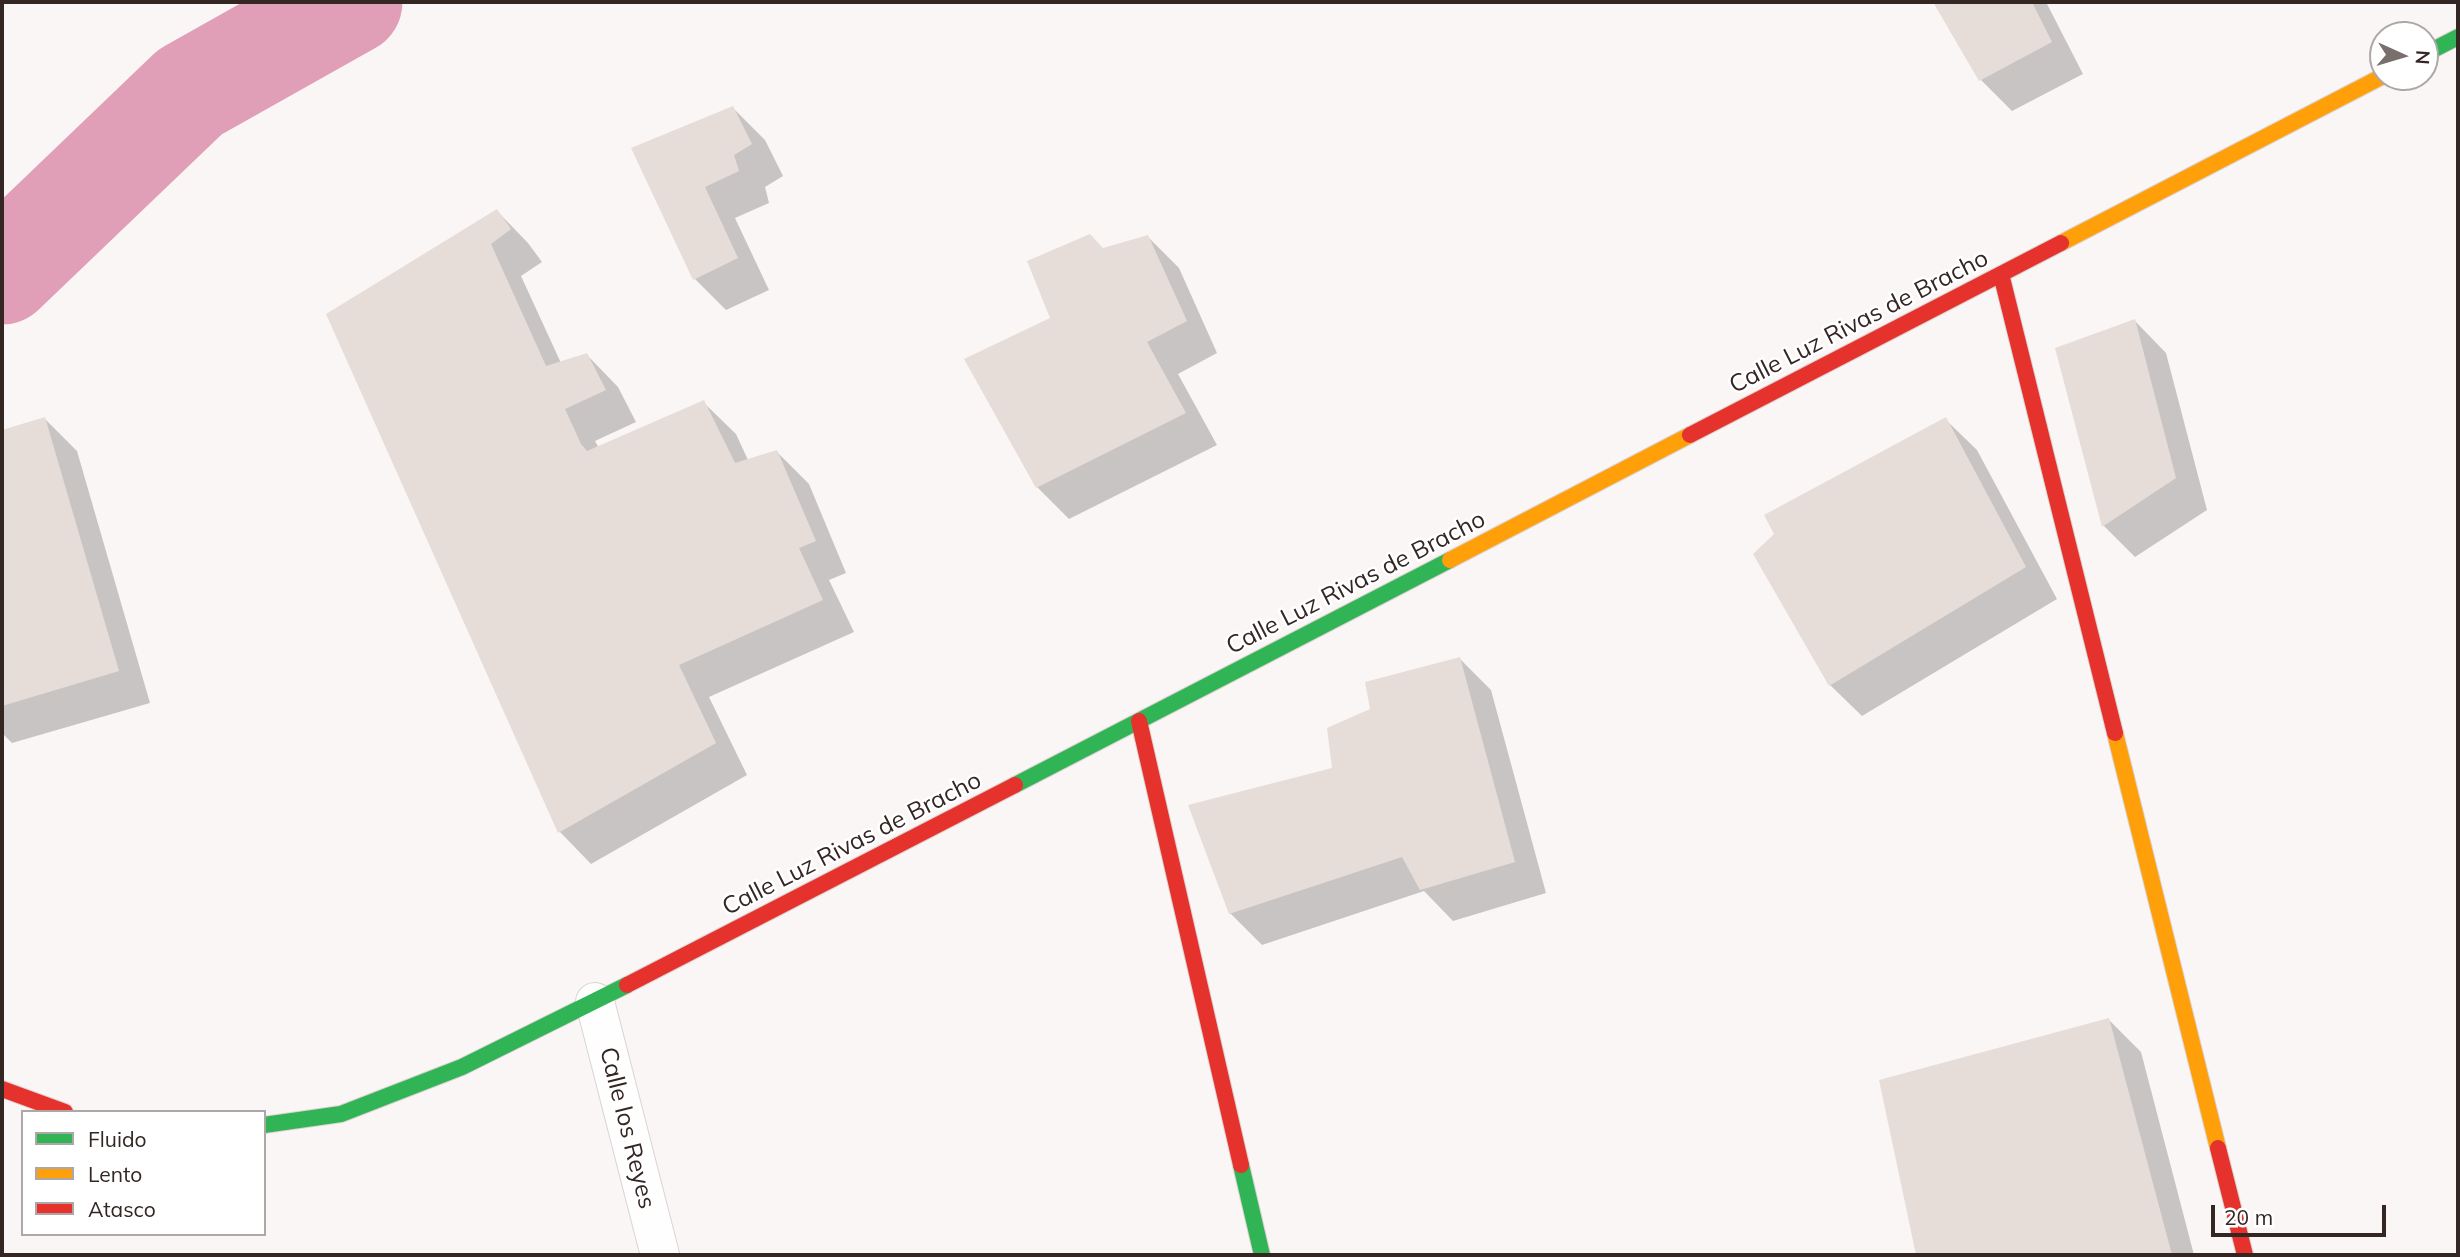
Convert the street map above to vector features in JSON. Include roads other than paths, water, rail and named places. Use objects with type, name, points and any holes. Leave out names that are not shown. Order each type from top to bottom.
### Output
[{"type":"main road","points":[[2439,47],[2458,37]]},
{"type":"main road","name":"Calle Luz Rivas de Bracho","points":[[266,1125],[341,1114],[462,1068],[595,1002],[2369,83]]},
{"type":"main road","points":[[2001,274],[2245,1255]]},
{"type":"main road","points":[[1139,721],[1262,1255]]},
{"type":"main road","points":[[2,1089],[60,1110]]},
{"type":"street","name":"Calle los Reyes","points":[[595,1002],[660,1255]]},
{"type":"waterway","points":[[2,272],[190,92],[350,2]]}]
